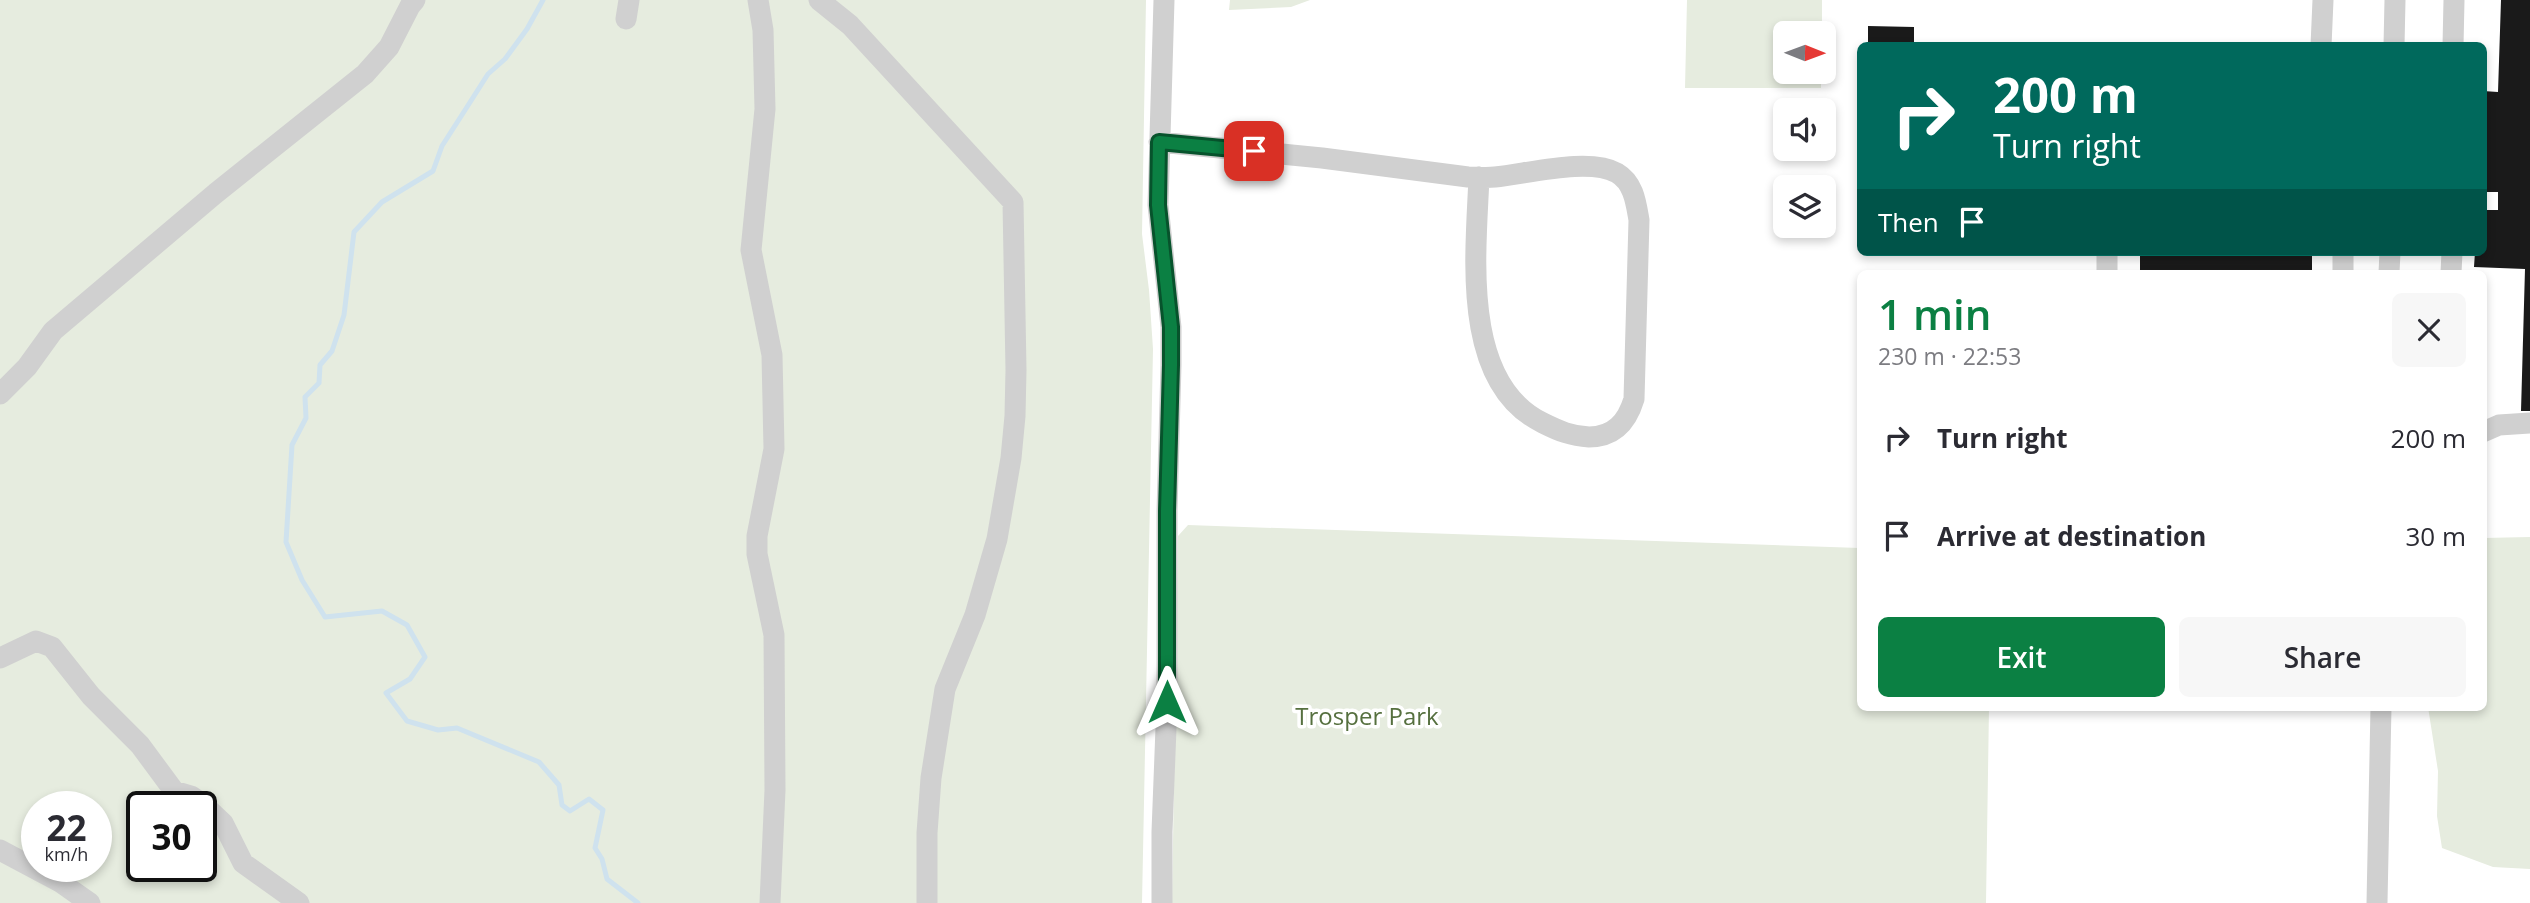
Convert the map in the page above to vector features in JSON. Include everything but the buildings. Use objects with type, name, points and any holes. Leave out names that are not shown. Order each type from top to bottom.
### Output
[{"type":"street","points":[[0,394],[27,368],[53,331],[216,192],[365,74],[389,47],[415,0]]},
{"type":"street","points":[[758,0],[763,30],[765,108],[751,250],[772,355],[774,449],[757,537],[757,554],[774,635],[775,790],[770,903]]},
{"type":"street","points":[[819,0],[859,34],[1013,202],[1016,416],[1011,458],[997,539],[975,615],[945,689],[931,779],[927,833],[927,903]]},
{"type":"street","points":[[1161,903],[1167,702],[1167,511],[1171,365],[1171,327],[1158,205],[1164,0]]},
{"type":"street","points":[[2321,42],[2323,0]]},
{"type":"street","points":[[2394,42],[2395,0]]},
{"type":"street","points":[[2453,42],[2454,0]]},
{"type":"street","points":[[1159,142],[1479,177],[1561,168],[1599,167],[1619,174],[1634,192],[1639,220],[1633,399],[1630,412],[1613,433],[1596,437],[1574,436],[1532,418],[1508,393],[1496,374],[1483,338],[1478,308],[1475,272],[1479,177]]},
{"type":"street","points":[[2487,428],[2530,423]]},
{"type":"street","points":[[0,659],[36,641],[52,647],[91,696],[140,744],[174,791],[198,801],[223,823],[243,863],[299,903]]},
{"type":"street","points":[[2377,903],[2381,711]]},
{"type":"street","points":[[0,850],[60,882],[90,903]]},
{"type":"green space","points":[[0,0],[1146,0],[1142,234],[1153,349],[1142,903],[0,903]]},
{"type":"green space","points":[[1230,0],[1310,0],[1291,7],[1229,10]]},
{"type":"green space","points":[[1687,0],[1822,0],[1822,21],[1773,21],[1773,84],[1821,84],[1821,88],[1685,88]]},
{"type":"green space","name":"Trosper Park","points":[[1188,525],[1857,548],[1857,711],[1989,711],[1986,903],[1172,903],[1178,536]]},
{"type":"green space","points":[[2530,537],[2530,869],[2493,867],[2442,848],[2437,816],[2438,771],[2429,711],[2487,711],[2487,538]]},
{"type":"waterway","points":[[543,0],[527,29],[505,59],[488,74],[442,146],[433,171],[382,202],[354,232],[344,315],[332,351],[320,365],[319,383],[305,397],[306,418],[292,445],[286,542],[302,580],[325,617],[382,611],[407,625],[425,657],[410,679],[386,693],[407,721],[438,730],[457,728],[539,762],[559,785],[562,805],[570,811],[589,799],[603,810],[595,848],[602,859],[607,879],[638,903]]},
{"type":"route","points":[[1167,702],[1171,327],[1158,205],[1159,142],[1254,151]]}]
